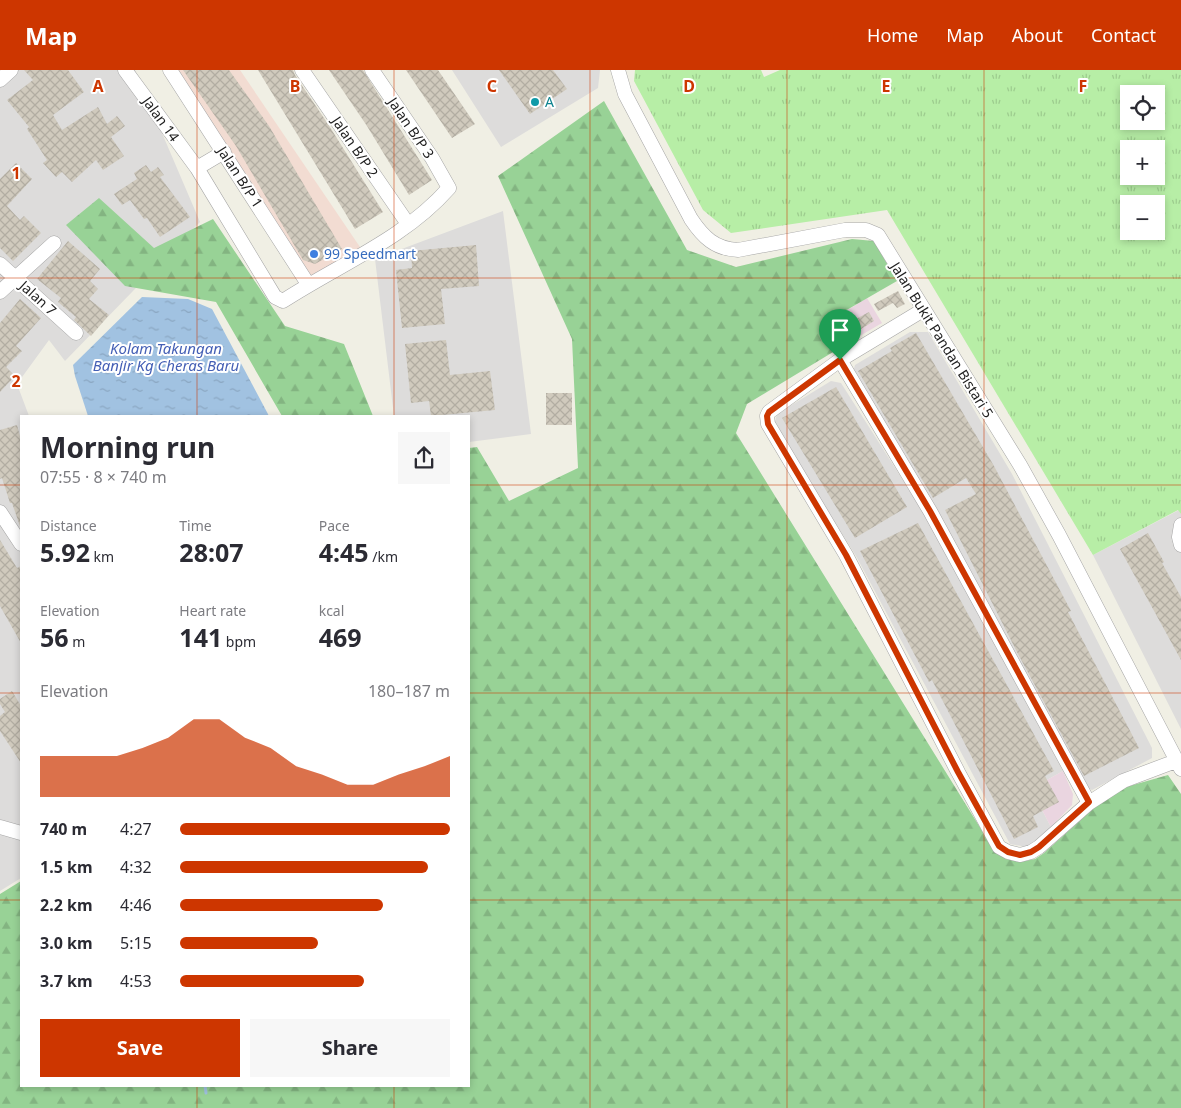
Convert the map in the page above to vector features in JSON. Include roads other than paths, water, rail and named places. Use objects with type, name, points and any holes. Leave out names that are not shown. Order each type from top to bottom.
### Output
[{"type":"street","points":[[0,80],[11,70]]},
{"type":"street","name":"Jalan 14","points":[[125,70],[197,168],[275,297],[283,301],[308,284]]},
{"type":"street","name":"Jalan B/P 1","points":[[170,70],[308,284]]},
{"type":"street","name":"Jalan B/P 2","points":[[302,70],[408,224]]},
{"type":"street","name":"Jalan B/P 3","points":[[372,70],[432,158],[449,188],[436,202],[408,224]]},
{"type":"street","name":"Jalan Bukit Pandan Bistari 5","points":[[618,70],[625,94],[691,219],[710,242],[723,248],[738,250],[859,229],[872,232],[882,240],[923,310],[1020,465],[1055,527],[1179,765]]},
{"type":"street","points":[[197,168],[224,152]]},
{"type":"street","points":[[308,284],[367,253],[408,224]]},
{"type":"street","points":[[0,292],[54,243]]},
{"type":"street","name":"Jalan 7","points":[[0,264],[76,333]]},
{"type":"street","points":[[923,310],[840,360],[769,412],[767,416],[768,424],[846,555],[958,772],[999,846],[1013,854],[1020,855],[1031,852],[1089,802],[1123,781],[1179,765]]},
{"type":"street","points":[[840,360],[930,511],[1089,802]]},
{"type":"street","points":[[0,512],[20,542]]},
{"type":"street","points":[[1181,525],[1179,537],[1181,545]]},
{"type":"street","points":[[0,827],[20,833]]},
{"type":"water","name":"Kolam Takungan Banjir Kg Cheras Baru","points":[[142,297],[188,299],[212,309],[268,415],[88,415],[73,365]]},
{"type":"waterway","points":[[205,1087],[206,1093]]},
{"type":"place","name":"A","points":[[535,102]]},
{"type":"place","name":"99 Speedmart","points":[[314,254]]}]
